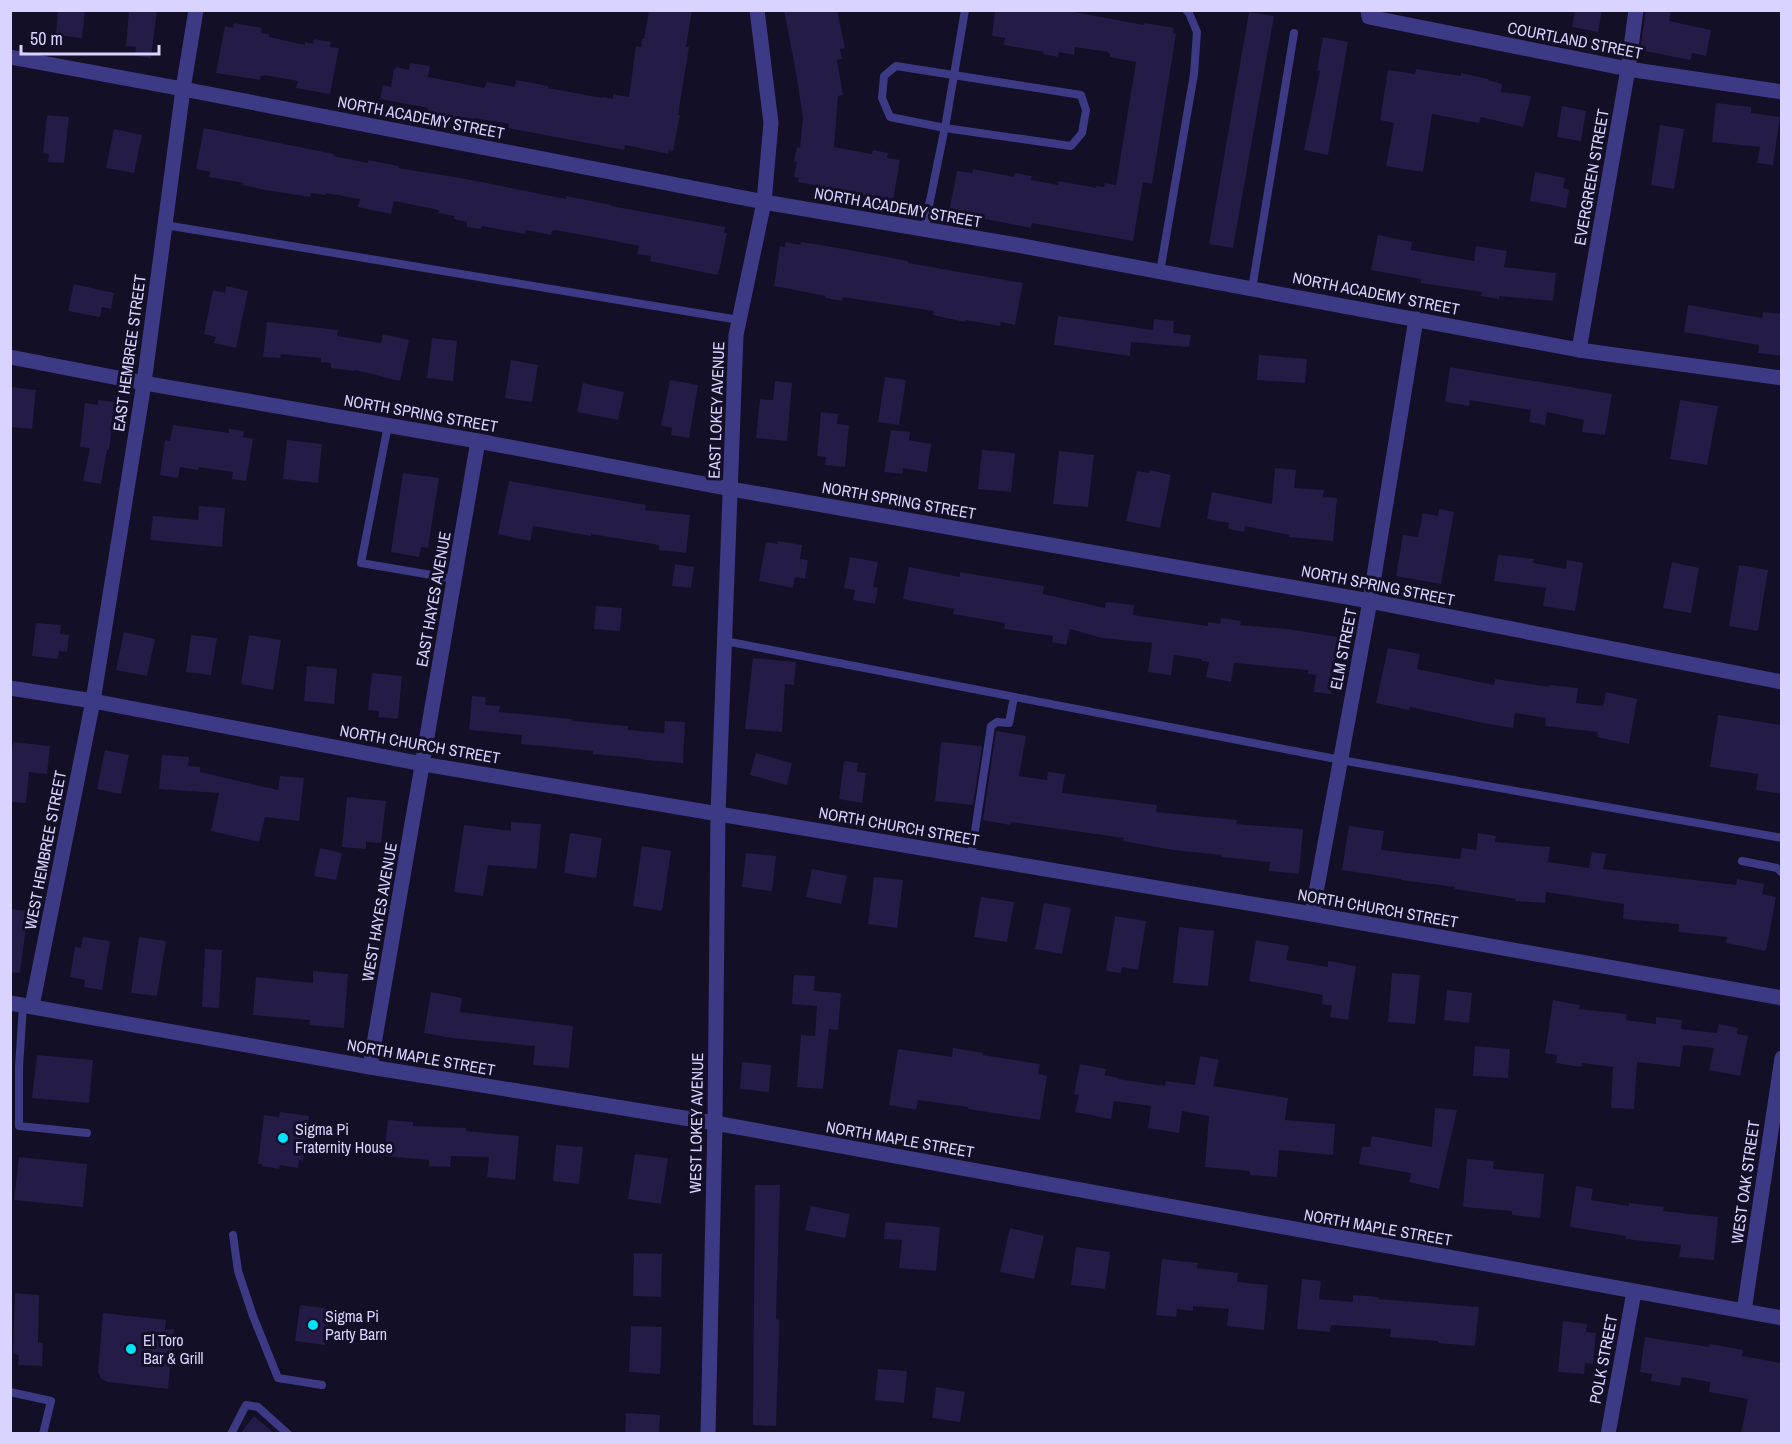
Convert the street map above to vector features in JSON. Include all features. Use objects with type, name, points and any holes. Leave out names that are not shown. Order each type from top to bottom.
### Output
[{"type":"street","name":"EAST HEMBREE STREET","points":[[93,701],[144,383],[183,89],[196,10]]},
{"type":"street","name":"EAST LOKEY AVENUE","points":[[718,814],[736,335],[764,202],[771,123],[757,10]]},
{"type":"street","name":"COURTLAND STREET","points":[[1368,10],[1369,17],[1628,69],[1782,92]]},
{"type":"street","name":"EVERGREEN STREET","points":[[1579,350],[1628,69],[1636,10]]},
{"type":"street","name":"NORTH ACADEMY STREET","points":[[10,57],[764,202],[1160,272],[1579,350],[1782,378]]},
{"type":"street","name":"ELM STREET","points":[[1312,914],[1370,601],[1416,319]]},
{"type":"street","name":"NORTH SPRING STREET","points":[[10,357],[731,489],[1370,601],[1782,682]]},
{"type":"street","name":"EAST HAYES AVENUE","points":[[423,764],[478,441]]},
{"type":"street","name":"NORTH CHURCH STREET","points":[[10,688],[93,701],[423,764],[1312,914],[1782,998]]},
{"type":"street","name":"WEST HEMBREE STREET","points":[[22,1005],[93,701]]},
{"type":"street","name":"WEST HAYES AVENUE","points":[[370,1067],[423,764]]},
{"type":"street","name":"WEST LOKEY AVENUE","points":[[708,1434],[715,1123],[718,814]]},
{"type":"street","name":"NORTH MAPLE STREET","points":[[22,1005],[370,1067],[715,1123],[1782,1318]]},
{"type":"street","name":"WEST OAK STREET","points":[[1744,1311],[1782,1058]]},
{"type":"street","name":"POLK STREET","points":[[1608,1434],[1634,1292]]},
{"type":"lane","points":[[924,230],[945,128],[965,10]]},
{"type":"lane","points":[[1160,272],[1194,74],[1197,32],[1186,10]]},
{"type":"lane","points":[[1252,289],[1294,33]]},
{"type":"lane","points":[[896,66],[1081,95],[1086,110],[1082,134],[1071,146],[945,128],[890,117],[882,98],[884,76],[896,66]]},
{"type":"lane","points":[[165,225],[739,320]]},
{"type":"lane","points":[[388,425],[361,563],[454,579]]},
{"type":"lane","points":[[725,640],[1341,760],[1782,838]]},
{"type":"lane","points":[[971,857],[991,726],[996,722],[1009,723],[1014,697]]},
{"type":"lane","points":[[1742,861],[1777,868],[1782,873]]},
{"type":"lane","points":[[22,1005],[19,1126],[87,1133]]},
{"type":"lane","points":[[233,1235],[238,1271],[278,1378],[322,1385]]},
{"type":"lane","points":[[10,1392],[51,1401],[43,1434]]},
{"type":"lane","points":[[231,1434],[246,1405],[258,1407],[288,1434]]},
{"type":"building","points":[[58,10],[85,10],[82,38],[56,35]]},
{"type":"building","points":[[129,10],[157,10],[151,58],[135,56],[136,47],[126,46]]},
{"type":"building","points":[[649,10],[692,10],[686,47],[689,47],[678,115],[680,115],[673,151],[669,150],[668,154],[625,145],[624,150],[508,128],[509,124],[474,118],[473,121],[427,113],[428,108],[380,99],[383,85],[391,87],[394,69],[396,67],[409,70],[410,63],[430,66],[428,77],[484,88],[487,82],[515,87],[516,80],[602,98],[613,99],[613,94],[629,97],[636,46],[641,47],[642,39],[644,39]]},
{"type":"building","points":[[784,10],[837,10],[845,48],[840,49],[842,59],[837,60],[843,95],[838,96],[834,147],[872,154],[873,150],[888,153],[887,158],[900,160],[893,201],[798,182],[799,178],[794,177],[797,162],[794,162],[797,147],[800,148],[803,117]]},
{"type":"building","points":[[995,10],[1064,10],[1144,25],[1145,23],[1174,28],[1173,33],[1176,34],[1152,184],[1143,182],[1133,241],[1032,223],[1031,228],[949,212],[957,171],[972,173],[973,169],[1014,177],[1015,173],[1032,176],[1031,180],[1058,185],[1059,181],[1096,188],[1096,186],[1104,187],[1105,183],[1116,185],[1136,62],[1110,57],[1108,52],[1075,47],[1074,55],[1059,52],[1058,57],[1043,54],[1044,52],[1004,45],[1005,38],[992,36]]},
{"type":"building","points":[[1575,10],[1602,10],[1598,32],[1572,27]]},
{"type":"building","points":[[1646,10],[1671,10],[1669,21],[1711,30],[1706,56],[1692,53],[1690,60],[1640,50]]},
{"type":"building","points":[[1249,12],[1274,16],[1233,248],[1209,244]]},
{"type":"building","points":[[234,23],[262,28],[261,33],[269,34],[269,37],[305,45],[305,42],[313,44],[314,39],[331,42],[330,47],[339,48],[330,94],[296,88],[298,81],[264,75],[260,80],[216,73],[225,26],[233,28]]},
{"type":"building","points":[[1323,37],[1348,42],[1328,155],[1304,150],[1320,71],[1317,70]]},
{"type":"building","points":[[1416,69],[1461,76],[1461,73],[1488,79],[1502,84],[1501,92],[1531,96],[1523,127],[1481,117],[1479,123],[1432,114],[1423,172],[1386,166],[1394,123],[1380,120],[1388,70],[1415,74]]},
{"type":"building","points":[[1716,103],[1751,107],[1751,113],[1780,117],[1773,165],[1757,163],[1760,147],[1712,142]]},
{"type":"building","points":[[1562,106],[1586,111],[1581,141],[1557,137]]},
{"type":"building","points":[[47,115],[69,117],[64,163],[48,162],[49,154],[43,153]]},
{"type":"building","points":[[1660,125],[1684,129],[1674,189],[1651,185]]},
{"type":"building","points":[[204,128],[368,163],[368,160],[398,166],[398,168],[566,199],[566,196],[725,227],[724,233],[727,233],[720,267],[717,275],[650,261],[651,256],[637,254],[639,246],[555,230],[551,235],[526,230],[525,234],[482,226],[481,229],[467,227],[467,222],[454,219],[454,216],[438,213],[439,210],[394,201],[391,214],[358,207],[360,199],[326,193],[326,195],[311,193],[310,197],[209,177],[210,172],[196,169]]},
{"type":"building","points":[[114,129],[142,135],[134,173],[106,168]]},
{"type":"building","points":[[1535,172],[1565,178],[1563,188],[1569,190],[1566,208],[1530,201]]},
{"type":"building","points":[[1378,235],[1412,242],[1411,250],[1474,261],[1476,246],[1507,251],[1504,267],[1556,273],[1553,301],[1481,296],[1482,292],[1421,283],[1421,279],[1371,270]]},
{"type":"building","points":[[786,242],[827,246],[1023,283],[1015,325],[1001,322],[1000,326],[966,320],[965,322],[933,315],[934,311],[843,297],[842,301],[774,286],[780,246],[785,247]]},
{"type":"building","points":[[74,284],[114,293],[111,309],[102,307],[100,317],[68,311]]},
{"type":"building","points":[[226,286],[248,291],[236,348],[214,343],[216,337],[204,334],[213,290],[225,293]]},
{"type":"building","points":[[1688,305],[1762,318],[1763,312],[1782,314],[1782,356],[1758,353],[1759,345],[1684,332]]},
{"type":"building","points":[[1058,316],[1153,330],[1154,319],[1174,321],[1173,333],[1191,335],[1189,347],[1131,342],[1130,356],[1054,345]]},
{"type":"building","points":[[267,322],[338,330],[337,336],[381,343],[383,334],[409,340],[400,381],[355,370],[331,368],[331,363],[321,362],[321,358],[281,354],[280,358],[263,357]]},
{"type":"building","points":[[432,338],[457,341],[453,381],[427,378]]},
{"type":"building","points":[[1259,355],[1307,359],[1305,383],[1257,380]]},
{"type":"building","points":[[511,360],[538,365],[532,402],[505,398]]},
{"type":"building","points":[[1450,367],[1612,394],[1605,435],[1582,432],[1584,420],[1547,412],[1545,425],[1529,422],[1531,410],[1470,400],[1469,406],[1445,402]]},
{"type":"building","points":[[885,377],[906,380],[899,425],[878,422]]},
{"type":"building","points":[[670,380],[698,385],[689,438],[671,435],[672,428],[661,426]]},
{"type":"building","points":[[775,381],[792,383],[787,441],[756,438],[760,399],[773,400]]},
{"type":"building","points":[[583,383],[624,392],[618,420],[577,412]]},
{"type":"building","points":[[10,387],[36,390],[32,429],[10,427]]},
{"type":"building","points":[[98,400],[115,402],[109,450],[107,450],[101,484],[83,481],[90,448],[80,447],[85,403],[98,405]]},
{"type":"building","points":[[1680,400],[1718,406],[1707,465],[1670,459]]},
{"type":"building","points":[[821,412],[838,414],[837,424],[849,425],[845,467],[825,465],[826,457],[817,456]]},
{"type":"building","points":[[173,425],[229,433],[229,429],[244,431],[243,437],[253,439],[246,481],[232,479],[233,472],[198,467],[198,470],[180,467],[178,478],[160,475],[165,440],[170,441]]},
{"type":"building","points":[[891,430],[910,432],[909,440],[931,444],[927,472],[903,468],[902,474],[884,472]]},
{"type":"building","points":[[287,440],[322,444],[318,483],[283,479]]},
{"type":"building","points":[[982,450],[1015,453],[1011,492],[978,489]]},
{"type":"building","points":[[1059,451],[1094,455],[1088,507],[1053,504]]},
{"type":"building","points":[[1275,468],[1296,470],[1294,488],[1324,490],[1323,497],[1337,498],[1333,541],[1289,537],[1289,535],[1245,526],[1244,532],[1228,529],[1229,523],[1207,519],[1212,492],[1272,504]]},
{"type":"building","points":[[1150,470],[1171,475],[1160,528],[1126,521],[1137,471],[1149,473]]},
{"type":"building","points":[[403,473],[439,478],[428,548],[421,547],[419,557],[391,552]]},
{"type":"building","points":[[509,481],[646,505],[645,510],[690,515],[686,553],[659,550],[659,545],[533,526],[530,541],[498,534]]},
{"type":"building","points":[[199,506],[225,508],[222,547],[150,540],[153,516],[198,520]]},
{"type":"building","points":[[1439,509],[1454,512],[1441,584],[1396,576],[1403,535],[1418,537],[1423,513],[1438,516]]},
{"type":"building","points":[[778,541],[802,545],[800,559],[808,560],[805,579],[795,577],[793,588],[759,581],[766,542],[778,544]]},
{"type":"building","points":[[1498,555],[1534,559],[1533,563],[1566,569],[1567,560],[1583,563],[1575,611],[1543,606],[1546,588],[1494,581]]},
{"type":"building","points":[[850,557],[878,562],[873,587],[878,588],[875,604],[853,600],[855,590],[844,588]]},
{"type":"building","points":[[1672,562],[1699,568],[1691,613],[1663,608]]},
{"type":"building","points":[[675,564],[694,567],[691,588],[672,586]]},
{"type":"building","points":[[1739,565],[1768,570],[1758,631],[1729,626]]},
{"type":"building","points":[[909,567],[960,577],[960,572],[1044,586],[1043,594],[1105,608],[1106,602],[1134,605],[1133,615],[1208,626],[1208,622],[1220,624],[1221,618],[1241,621],[1240,625],[1338,637],[1331,694],[1314,692],[1316,675],[1308,674],[1308,670],[1234,663],[1231,682],[1206,677],[1209,662],[1174,655],[1171,675],[1148,672],[1152,643],[1102,638],[1070,629],[1066,645],[1052,642],[1053,636],[1004,629],[1005,623],[953,614],[954,609],[903,599]]},
{"type":"building","points":[[596,606],[622,608],[620,631],[594,629]]},
{"type":"building","points":[[36,623],[61,625],[60,634],[69,635],[67,652],[59,651],[58,659],[32,656]]},
{"type":"building","points":[[124,632],[155,639],[147,676],[116,670]]},
{"type":"building","points":[[191,635],[217,638],[211,675],[186,672]]},
{"type":"building","points":[[249,635],[281,640],[273,690],[241,684]]},
{"type":"building","points":[[1388,648],[1420,654],[1417,669],[1494,685],[1495,679],[1549,687],[1549,685],[1578,688],[1576,703],[1603,706],[1606,692],[1637,699],[1629,744],[1597,737],[1598,732],[1545,726],[1546,718],[1515,713],[1513,728],[1410,707],[1409,710],[1376,703]]},
{"type":"building","points":[[753,658],[796,662],[794,685],[785,684],[782,732],[745,729]]},
{"type":"building","points":[[307,666],[337,669],[334,704],[304,701]]},
{"type":"building","points":[[372,673],[402,676],[398,719],[378,717],[379,711],[368,710]]},
{"type":"building","points":[[472,696],[486,697],[485,705],[500,706],[499,712],[628,726],[628,730],[664,733],[665,721],[685,722],[683,763],[521,744],[522,735],[469,730]]},
{"type":"building","points":[[1718,715],[1782,725],[1782,794],[1756,790],[1758,774],[1710,767]]},
{"type":"building","points":[[996,731],[1026,736],[1019,776],[1047,780],[1048,772],[1065,774],[1062,793],[1157,805],[1156,812],[1237,820],[1236,824],[1303,829],[1299,874],[1269,871],[1270,862],[1173,850],[1123,841],[1124,838],[983,820]]},
{"type":"building","points":[[13,742],[50,746],[47,774],[29,772],[26,803],[10,802]]},
{"type":"building","points":[[941,742],[982,746],[973,805],[935,801]]},
{"type":"building","points":[[105,750],[129,755],[121,794],[97,789]]},
{"type":"building","points":[[756,753],[792,763],[787,785],[750,775]]},
{"type":"building","points":[[162,755],[189,757],[188,766],[200,767],[200,772],[278,790],[280,776],[304,778],[299,821],[265,817],[259,842],[211,831],[219,793],[159,789]]},
{"type":"building","points":[[844,761],[858,763],[857,772],[866,773],[862,803],[839,799]]},
{"type":"building","points":[[347,797],[386,801],[381,843],[366,842],[366,849],[342,847]]},
{"type":"building","points":[[511,822],[541,824],[537,869],[488,865],[483,896],[454,892],[464,825],[511,831]]},
{"type":"building","points":[[1349,826],[1384,831],[1381,850],[1460,859],[1462,848],[1476,850],[1478,833],[1496,836],[1495,842],[1550,847],[1548,862],[1589,868],[1592,852],[1606,854],[1603,869],[1736,885],[1737,879],[1764,884],[1762,894],[1776,897],[1766,951],[1726,943],[1727,937],[1678,932],[1679,924],[1623,919],[1624,904],[1546,892],[1545,903],[1515,901],[1516,899],[1455,889],[1455,887],[1342,870]]},
{"type":"building","points":[[570,833],[602,838],[596,878],[564,873]]},
{"type":"building","points":[[642,846],[671,851],[662,911],[633,906]]},
{"type":"building","points":[[320,848],[342,853],[336,880],[314,876]]},
{"type":"building","points":[[746,853],[776,856],[772,891],[742,887]]},
{"type":"building","points":[[812,869],[847,876],[841,904],[806,897]]},
{"type":"building","points":[[874,877],[903,880],[897,928],[868,924]]},
{"type":"building","points":[[981,897],[1014,902],[1007,942],[974,937]]},
{"type":"building","points":[[1044,903],[1071,908],[1062,954],[1035,949]]},
{"type":"building","points":[[10,909],[28,911],[20,973],[10,972]]},
{"type":"building","points":[[1115,916],[1146,921],[1138,970],[1122,967],[1121,973],[1106,971]]},
{"type":"building","points":[[1179,927],[1214,931],[1208,986],[1173,983]]},
{"type":"building","points":[[83,937],[110,941],[102,990],[84,987],[85,980],[70,977],[75,947],[81,948]]},
{"type":"building","points":[[139,937],[166,941],[157,996],[131,993]]},
{"type":"building","points":[[1256,940],[1289,946],[1286,960],[1328,967],[1328,961],[1356,966],[1348,1020],[1330,1017],[1332,1006],[1322,1004],[1323,995],[1249,981]]},
{"type":"building","points":[[205,949],[222,950],[219,1008],[202,1007]]},
{"type":"building","points":[[313,971],[348,974],[344,1028],[309,1025],[310,1020],[253,1015],[256,977],[313,983]]},
{"type":"building","points":[[1392,973],[1420,975],[1415,1024],[1388,1022]]},
{"type":"building","points":[[794,975],[815,976],[814,991],[841,993],[838,1030],[829,1029],[823,1089],[797,1087],[801,1035],[815,1036],[817,1006],[792,1004]]},
{"type":"building","points":[[1447,990],[1472,993],[1469,1023],[1444,1020]]},
{"type":"building","points":[[431,992],[462,998],[460,1012],[573,1026],[569,1068],[533,1065],[535,1046],[451,1038],[424,1033]]},
{"type":"building","points":[[1553,1000],[1580,1005],[1579,1009],[1627,1014],[1626,1020],[1656,1024],[1656,1017],[1682,1020],[1681,1029],[1717,1033],[1719,1024],[1738,1028],[1737,1034],[1748,1036],[1740,1076],[1709,1070],[1714,1048],[1683,1045],[1680,1067],[1637,1062],[1634,1109],[1611,1108],[1613,1067],[1582,1063],[1581,1067],[1556,1063],[1557,1055],[1545,1053]]},
{"type":"building","points":[[1475,1046],[1510,1049],[1508,1078],[1473,1076]]},
{"type":"building","points":[[953,1048],[1040,1064],[1038,1074],[1047,1076],[1040,1120],[918,1100],[916,1110],[889,1105],[898,1049],[952,1057]]},
{"type":"building","points":[[37,1055],[93,1060],[89,1103],[32,1098]]},
{"type":"building","points":[[1200,1056],[1219,1060],[1213,1086],[1288,1098],[1285,1120],[1335,1124],[1333,1155],[1279,1150],[1277,1177],[1250,1175],[1250,1171],[1205,1167],[1209,1116],[1182,1111],[1179,1133],[1148,1128],[1151,1106],[1114,1101],[1111,1119],[1075,1112],[1079,1095],[1074,1094],[1080,1064],[1106,1069],[1105,1075],[1118,1079],[1165,1086],[1166,1081],[1195,1085]]},
{"type":"building","points":[[742,1062],[771,1065],[769,1092],[740,1089]]},
{"type":"building","points":[[1435,1108],[1457,1110],[1439,1189],[1409,1182],[1411,1173],[1359,1164],[1362,1147],[1370,1147],[1372,1136],[1432,1147]]},
{"type":"building","name":"Sigma Pi Fraternity House","points":[[280,1112],[309,1116],[303,1161],[299,1160],[298,1168],[280,1165],[279,1169],[258,1164],[264,1115],[279,1117]]},
{"type":"building","points":[[388,1120],[413,1122],[413,1126],[466,1128],[466,1131],[519,1136],[515,1180],[487,1177],[489,1157],[451,1156],[450,1167],[429,1166],[429,1160],[384,1156]]},
{"type":"building","points":[[556,1145],[583,1147],[579,1184],[553,1181]]},
{"type":"building","points":[[635,1154],[668,1158],[661,1204],[628,1199]]},
{"type":"building","points":[[19,1157],[87,1164],[83,1207],[14,1200]]},
{"type":"building","points":[[1467,1159],[1494,1161],[1493,1169],[1544,1174],[1540,1218],[1512,1215],[1512,1211],[1463,1207]]},
{"type":"building","points":[[755,1185],[780,1185],[776,1426],[753,1425]]},
{"type":"building","points":[[1576,1186],[1593,1189],[1591,1200],[1629,1206],[1629,1203],[1664,1207],[1663,1211],[1718,1217],[1714,1260],[1679,1257],[1681,1245],[1625,1239],[1626,1236],[1570,1227]]},
{"type":"building","points":[[811,1206],[850,1214],[845,1238],[805,1230]]},
{"type":"building","points":[[885,1222],[940,1227],[936,1271],[899,1268],[902,1240],[884,1239]]},
{"type":"building","points":[[1010,1228],[1044,1236],[1034,1279],[1000,1272]]},
{"type":"building","points":[[1076,1247],[1110,1252],[1105,1289],[1071,1285]]},
{"type":"building","points":[[634,1253],[662,1254],[661,1297],[633,1296]]},
{"type":"building","points":[[1162,1259],[1198,1263],[1197,1268],[1238,1273],[1237,1282],[1268,1285],[1264,1330],[1227,1326],[1229,1309],[1193,1306],[1193,1311],[1177,1309],[1176,1317],[1156,1315]]},
{"type":"building","points":[[1302,1279],[1321,1281],[1319,1299],[1353,1302],[1353,1295],[1479,1307],[1475,1346],[1390,1337],[1391,1329],[1331,1325],[1330,1332],[1297,1329]]},
{"type":"building","points":[[15,1293],[39,1295],[38,1342],[43,1343],[42,1366],[18,1365],[19,1355],[13,1354]]},
{"type":"building","name":"Sigma Pi Party Barn","points":[[300,1305],[331,1309],[325,1345],[295,1341]]},
{"type":"building","points":[[103,1313],[166,1320],[165,1330],[174,1329],[168,1389],[108,1382],[101,1379],[98,1372]]},
{"type":"building","points":[[1563,1321],[1587,1324],[1586,1332],[1596,1333],[1593,1364],[1585,1363],[1584,1374],[1558,1372]]},
{"type":"building","points":[[631,1326],[662,1327],[660,1374],[629,1372]]},
{"type":"building","points":[[1645,1337],[1743,1350],[1742,1356],[1782,1363],[1782,1434],[1741,1434],[1748,1399],[1709,1392],[1710,1382],[1682,1377],[1680,1386],[1651,1381],[1652,1374],[1640,1372]]},
{"type":"building","points":[[878,1369],[907,1371],[904,1403],[875,1400]]},
{"type":"building","points":[[936,1387],[965,1392],[960,1422],[932,1418]]},
{"type":"building","points":[[626,1413],[660,1415],[659,1434],[625,1434]]},
{"type":"building","points":[[254,1416],[275,1434],[240,1434]]},
{"type":"place","name":"Sigma Pi Fraternity House","points":[[283,1138]]},
{"type":"place","name":"Sigma Pi Party Barn","points":[[313,1325]]},
{"type":"place","name":"El Toro Bar & Grill","points":[[131,1349]]}]
